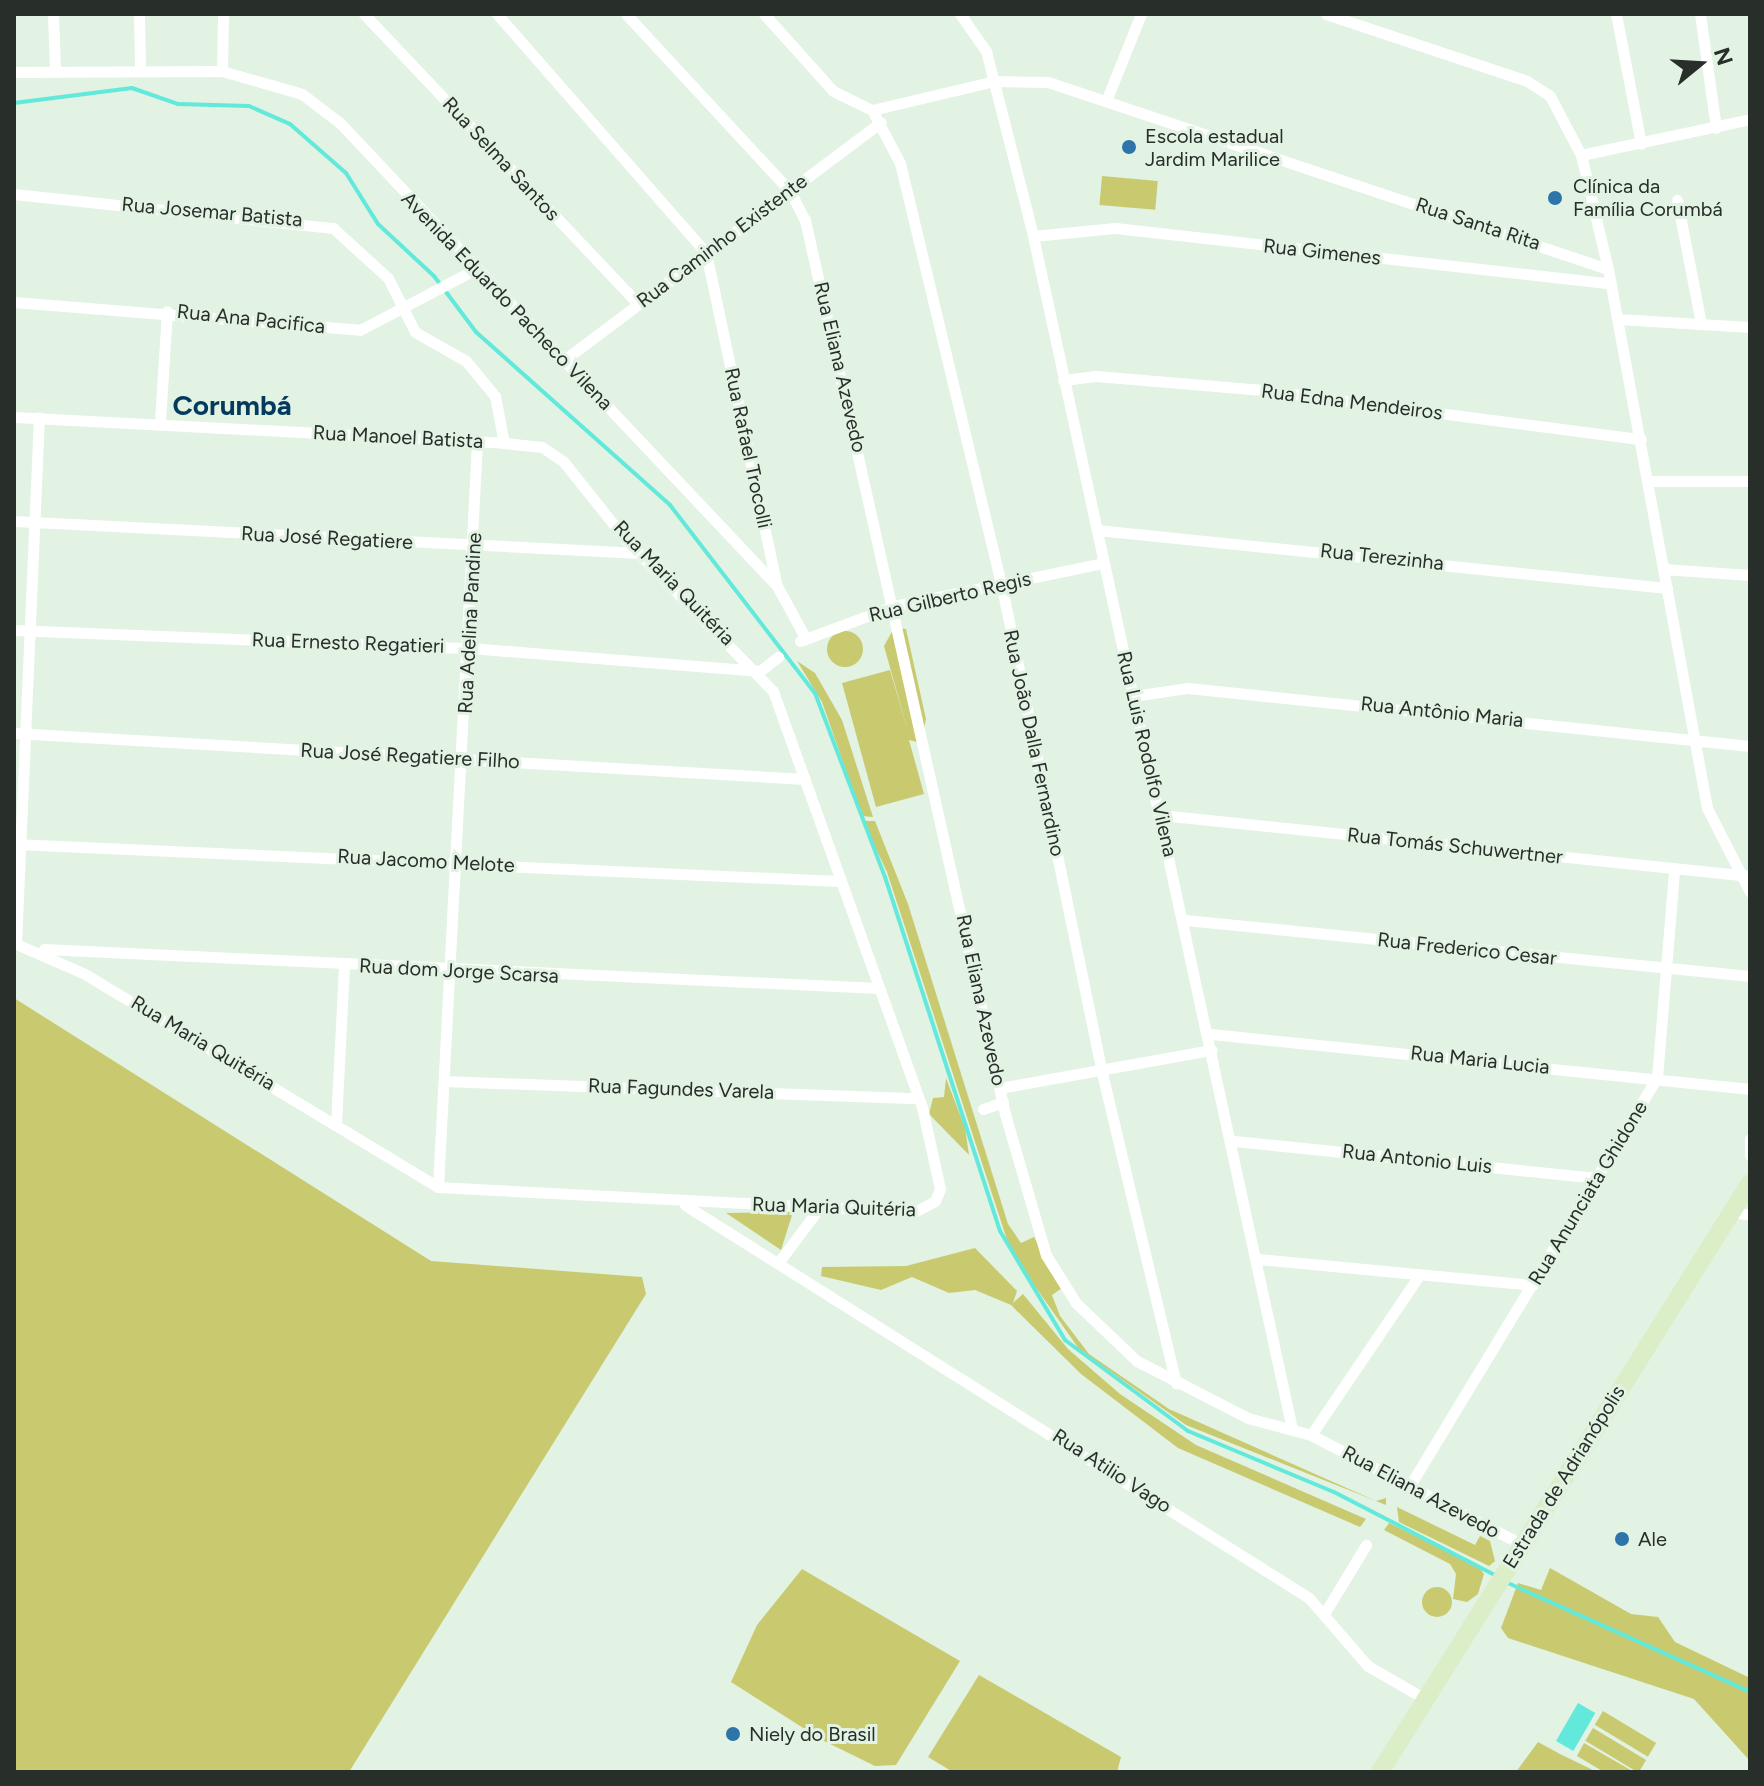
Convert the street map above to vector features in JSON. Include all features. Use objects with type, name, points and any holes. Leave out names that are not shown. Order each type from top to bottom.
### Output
[{"type":"main road","name":"Estrada de Adrianópolis","points":[[1380,1772],[1518,1550],[1741,1214],[1750,1183]]},
{"type":"street","points":[[53,14],[55,68]]},
{"type":"street","points":[[139,14],[140,67]]},
{"type":"street","points":[[222,71],[223,14]]},
{"type":"street","name":"Rua Selma Santos","points":[[364,14],[638,304]]},
{"type":"street","points":[[497,14],[706,253]]},
{"type":"street","name":"Rua Eliana Azevedo","points":[[626,14],[790,191],[805,220],[1030,1219],[1046,1255],[1104,1334],[1176,1383],[1248,1418],[1311,1435],[1518,1550]]},
{"type":"street","points":[[764,14],[833,91],[872,110]]},
{"type":"street","name":"Rua Luis Rodolfo Vilena","points":[[960,14],[986,51],[1033,236],[1133,696],[1211,1034],[1292,1429]]},
{"type":"street","points":[[1106,101],[1141,14]]},
{"type":"street","points":[[1326,14],[1527,81],[1567,119],[1581,155],[1608,269],[1711,819],[1745,876],[1750,892]]},
{"type":"street","points":[[1616,14],[1641,144]]},
{"type":"street","points":[[1700,14],[1716,128]]},
{"type":"street","name":"Avenida Eduardo Pacheco Vilena","points":[[14,72],[140,67],[222,71],[275,81],[340,123],[472,271],[564,360],[777,586]]},
{"type":"street","name":"Rua Santa Rita","points":[[872,110],[995,81],[1048,82],[1608,269]]},
{"type":"street","name":"Rua João Dalla Fernardino","points":[[872,110],[900,163],[1001,583],[1102,1073],[1176,1383]]},
{"type":"street","points":[[1581,155],[1750,119]]},
{"type":"street","name":"Rua Caminho Existente","points":[[564,360],[881,122]]},
{"type":"street","name":"Rua Josemar Batista","points":[[14,194],[317,221],[350,240],[403,306],[410,323],[466,361],[495,396],[504,443]]},
{"type":"street","points":[[1677,200],[1701,324]]},
{"type":"street","name":"Rua Gimenes","points":[[1033,236],[1115,228],[1611,284]]},
{"type":"street","name":"Rua Rafael Trocolli","points":[[706,253],[777,586],[802,639]]},
{"type":"street","name":"Rua Ana Pacifica","points":[[14,302],[167,311],[360,330],[472,271]]},
{"type":"street","points":[[160,422],[167,311]]},
{"type":"street","points":[[1618,319],[1750,327]]},
{"type":"street","name":"Rua Edna Mendeiros","points":[[1063,380],[1096,376],[1262,390],[1641,439]]},
{"type":"street","name":"Rua Manoel Batista","points":[[14,417],[160,422],[542,447]]},
{"type":"street","points":[[15,944],[28,734],[39,418]]},
{"type":"street","name":"Rua Adelina Pandine","points":[[438,1187],[469,648],[477,442]]},
{"type":"street","name":"Rua Maria Quitéria","points":[[15,944],[40,949],[438,1187],[681,1203],[914,1212],[935,1201],[942,1175],[918,1098],[838,881],[805,779],[760,671],[639,553],[583,481],[542,447]]},
{"type":"street","points":[[1648,481],[1750,481]]},
{"type":"street","name":"Rua José Regatiere","points":[[14,521],[639,553]]},
{"type":"street","name":"Rua Terezinha","points":[[1097,530],[1667,588]]},
{"type":"street","name":"Rua Gilberto Regis","points":[[802,639],[894,606],[1104,563]]},
{"type":"street","points":[[1663,569],[1750,575]]},
{"type":"street","name":"Rua Ernesto Regatieri","points":[[14,630],[469,648],[760,671]]},
{"type":"street","points":[[760,671],[778,657]]},
{"type":"street","name":"Rua Antônio Maria","points":[[1133,696],[1188,688],[1750,746]]},
{"type":"street","name":"Rua José Regatiere Filho","points":[[14,733],[805,779]]},
{"type":"street","name":"Rua Tomás Schuwertner","points":[[1161,815],[1745,876]]},
{"type":"street","name":"Rua Jacomo Melote","points":[[19,844],[838,881]]},
{"type":"street","name":"Rua Anunciata Ghidone","points":[[1409,1487],[1600,1178],[1657,1078],[1674,869]]},
{"type":"street","name":"Rua Frederico Cesar","points":[[1185,920],[1750,976]]},
{"type":"street","name":"Rua dom Jorge Scarsa","points":[[40,949],[451,972],[878,988]]},
{"type":"street","points":[[336,1124],[344,966]]},
{"type":"street","name":"Rua Maria Lucia","points":[[1211,1034],[1750,1089]]},
{"type":"street","points":[[1000,1088],[1102,1073],[1212,1050]]},
{"type":"street","name":"Rua Fagundes Varela","points":[[444,1081],[918,1098]]},
{"type":"street","points":[[983,1109],[1003,1102]]},
{"type":"street","points":[[1750,1139],[1750,1155]]},
{"type":"street","name":"Rua Antonio Luis","points":[[1234,1141],[1600,1178]]},
{"type":"street","name":"Rua Atilio Vago","points":[[681,1203],[781,1259],[1309,1598],[1368,1666],[1427,1700]]},
{"type":"street","points":[[781,1259],[820,1207]]},
{"type":"street","points":[[1258,1259],[1533,1285]]},
{"type":"street","points":[[1311,1435],[1420,1274]]},
{"type":"street","points":[[1324,1614],[1366,1545]]},
{"type":"shaded area","points":[[1102,176],[1158,181],[1155,210],[1099,205]]},
{"type":"shaded area","points":[[894,628],[906,629],[926,719],[921,743],[909,740],[924,794],[876,807],[842,683],[890,670],[909,735],[884,646]]},
{"type":"shaded area","points":[[845,631],[858,636],[863,649],[858,662],[845,667],[832,662],[827,649],[832,636]]},
{"type":"shaded area","points":[[797,661],[815,673],[842,720],[873,817],[862,816],[822,702]]},
{"type":"shaded area","points":[[863,821],[875,821],[908,904],[1008,1224],[1021,1243],[1034,1237],[1062,1288],[1052,1295],[1060,1316],[1089,1354],[1169,1409],[1376,1501],[1186,1425],[1079,1349],[1011,1252],[887,872]]},
{"type":"shaded area","points":[[14,998],[431,1261],[642,1277],[646,1294],[349,1772],[14,1772]]},
{"type":"shaded area","points":[[946,1078],[965,1128],[969,1155],[929,1114],[933,1098],[944,1097]]},
{"type":"shaded area","points":[[793,1212],[781,1250],[726,1213]]},
{"type":"shaded area","points":[[975,1248],[1017,1291],[1013,1303],[1023,1294],[1068,1349],[1120,1394],[1196,1445],[1366,1519],[1360,1527],[1178,1448],[1081,1374],[1011,1305],[975,1290],[949,1293],[912,1277],[881,1290],[821,1276],[822,1267],[906,1266]]},
{"type":"shaded area","points":[[1397,1507],[1475,1545],[1480,1536],[1490,1541],[1495,1561],[1489,1566],[1399,1522]]},
{"type":"shaded area","points":[[1389,1523],[1478,1566],[1484,1574],[1478,1594],[1467,1602],[1453,1599],[1456,1574],[1450,1564],[1384,1530]]},
{"type":"shaded area","points":[[1550,1568],[1631,1614],[1658,1617],[1675,1642],[1750,1678],[1750,1761],[1694,1699],[1508,1638],[1501,1628],[1518,1583],[1541,1590]]},
{"type":"shaded area","points":[[802,1569],[960,1661],[896,1765],[875,1766],[822,1740],[731,1682],[757,1625]]},
{"type":"shaded area","points":[[1437,1587],[1443,1588],[1451,1596],[1451,1608],[1443,1616],[1437,1617],[1431,1616],[1423,1608],[1422,1602],[1423,1596],[1431,1588]]},
{"type":"shaded area","points":[[979,1675],[1121,1757],[1117,1772],[953,1772],[928,1757]]},
{"type":"shaded area","points":[[1603,1711],[1656,1743],[1648,1757],[1595,1725]]},
{"type":"shaded area","points":[[1593,1728],[1646,1760],[1637,1772],[1585,1741]]},
{"type":"shaded area","points":[[1538,1742],[1560,1754],[1597,1772],[1516,1772]]},
{"type":"shaded area","points":[[1584,1743],[1634,1772],[1604,1772],[1577,1756]]},
{"type":"water","points":[[1578,1703],[1595,1713],[1573,1751],[1556,1741]]},
{"type":"waterway","points":[[14,103],[132,88],[178,104],[249,106],[290,124],[346,173],[378,224],[434,276],[476,332],[670,505],[815,693],[885,877],[1000,1231],[1065,1340],[1188,1431],[1334,1492],[1497,1576]]},
{"type":"waterway","points":[[1508,1583],[1750,1692]]},
{"type":"place","name":"Escola estadual Jardim Marilice","points":[[1129,147]]},
{"type":"place","name":"Clínica da Família Corumbá","points":[[1555,198]]},
{"type":"place","name":"Ale","points":[[1622,1539]]},
{"type":"place","name":"Niely do Brasil","points":[[733,1734]]},
{"type":"district","name":"Corumbá","points":[[232,405]]}]
